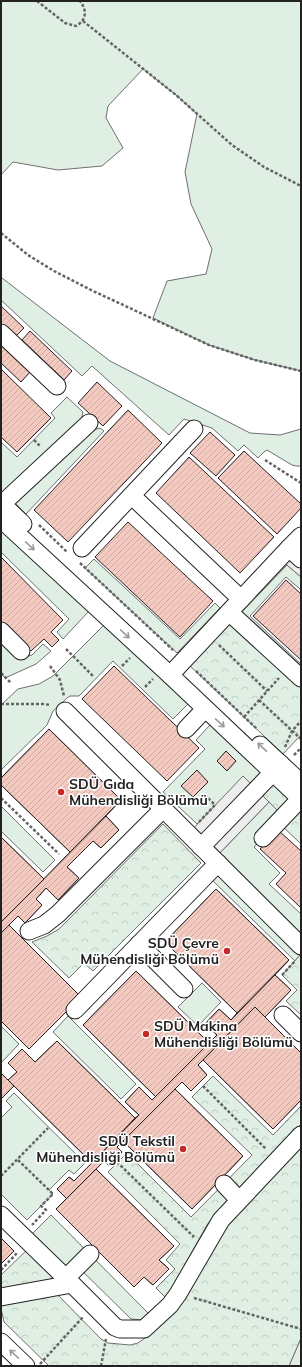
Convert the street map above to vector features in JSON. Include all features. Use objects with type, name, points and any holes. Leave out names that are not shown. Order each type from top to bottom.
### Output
[{"type":"street","points":[[1,333],[57,386]]},
{"type":"street","points":[[89,422],[1,509],[175,665],[278,763],[301,794],[263,838]]},
{"type":"street","points":[[78,556],[194,429]]},
{"type":"street","points":[[132,496],[242,599]]},
{"type":"street","points":[[175,665],[208,635],[242,599],[297,548]]},
{"type":"street","points":[[229,612],[295,673]]},
{"type":"street","points":[[1,631],[21,651]]},
{"type":"street","points":[[175,665],[205,709],[278,763]]},
{"type":"street","points":[[186,729],[205,709]]},
{"type":"street","points":[[65,711],[218,864],[300,951]]},
{"type":"street","points":[[201,847],[278,763]]},
{"type":"street","points":[[29,931],[44,925],[58,914],[163,809]]},
{"type":"street","points":[[74,1010],[218,864]]},
{"type":"street","points":[[139,944],[184,989]]},
{"type":"street","points":[[283,1015],[301,1033]]},
{"type":"street","points":[[1,1215],[115,1327],[120,1329],[144,1329],[174,1299],[217,1225],[225,1214],[301,1135]]},
{"type":"street","points":[[224,1184],[239,1200]]},
{"type":"street","points":[[1,1297],[69,1281],[90,1254]]},
{"type":"street","points":[[1,1342],[33,1365]]},
{"type":"path","points":[[37,1],[65,23],[76,26],[83,21],[85,15],[85,10],[80,1]]},
{"type":"path","points":[[83,21],[176,95],[232,145],[264,167],[301,186]]},
{"type":"path","points":[[1,233],[28,254],[60,274],[91,290],[209,344],[255,360],[301,371]]},
{"type":"path","points":[[265,460],[301,483]]},
{"type":"path","points":[[38,524],[78,556],[175,665]]},
{"type":"path","points":[[208,635],[267,691]]},
{"type":"path","points":[[66,649],[94,676]]},
{"type":"path","points":[[50,666],[62,685],[65,711]]},
{"type":"path","points":[[196,671],[260,732]]},
{"type":"path","points":[[1,673],[11,683]]},
{"type":"path","points":[[244,717],[267,691],[295,673]]},
{"type":"path","points":[[259,700],[301,739]]},
{"type":"path","points":[[1,704],[43,704],[54,706],[65,711]]},
{"type":"path","points":[[278,763],[292,731],[301,721]]},
{"type":"path","points":[[188,834],[216,805],[204,794]]},
{"type":"path","points":[[1,798],[59,854]]},
{"type":"path","points":[[282,975],[300,951]]},
{"type":"path","points":[[203,1086],[266,1149]]},
{"type":"path","points":[[1,1176],[48,1128]]},
{"type":"path","points":[[18,1160],[53,1194],[41,1206],[46,1210]]},
{"type":"path","points":[[117,1162],[198,1241]]},
{"type":"path","points":[[1,1270],[20,1251]]},
{"type":"path","points":[[194,1298],[301,1329]]},
{"type":"path","points":[[33,1365],[80,1320]]},
{"type":"path","points":[[101,1366],[106,1339]]},
{"type":"green space","points":[[1,1],[301,1],[301,371],[255,360],[209,345],[153,318],[167,281],[206,274],[212,249],[191,204],[185,172],[197,114],[143,69],[108,106],[106,118],[123,148],[102,166],[58,170],[13,162],[1,175]]},
{"type":"green space","points":[[2,278],[110,361],[250,433],[280,435],[301,429],[301,466],[292,465],[267,450],[258,458],[244,445],[238,451],[212,428],[184,419],[169,435],[92,366],[82,376],[1,300]]},
{"type":"green space","points":[[67,397],[83,412],[81,421],[4,493],[1,491],[1,442],[17,457],[55,418],[51,413]]},
{"type":"green space","points":[[100,428],[104,431],[26,514],[14,502],[90,431]]},
{"type":"green space","points":[[1,529],[89,611],[63,639],[57,632],[69,619],[1,552]]},
{"type":"green space","points":[[94,559],[180,639],[215,603],[220,608],[177,653],[85,568]]},
{"type":"green space","points":[[287,565],[301,577],[301,590],[286,577],[250,616],[301,664],[301,672],[239,615]]},
{"type":"green space","points":[[232,622],[301,686],[301,735],[283,754],[190,666]]},
{"type":"green space","points":[[104,625],[188,704],[173,719],[113,661],[79,696],[70,696],[53,711],[47,725],[1,770],[1,705],[18,689],[39,684],[53,676]]},
{"type":"green space","points":[[1,638],[22,658],[32,655],[43,644],[51,651],[36,664],[5,678],[1,673]]},
{"type":"green space","points":[[210,725],[262,773],[251,785],[243,777],[197,824],[163,792],[205,749],[196,740]]},
{"type":"green space","points":[[272,783],[301,810],[301,844],[278,822],[283,816],[262,795]]},
{"type":"green space","points":[[269,802],[283,816],[254,847],[280,873],[269,884],[301,914],[301,954],[295,961],[212,880],[219,854]]},
{"type":"green space","points":[[1,806],[55,860],[43,872],[1,831]]},
{"type":"green space","points":[[163,824],[201,863],[93,971],[84,963],[69,978],[32,942],[59,929]]},
{"type":"green space","points":[[301,954],[301,1015],[286,1001],[297,990],[282,975]]},
{"type":"green space","points":[[202,983],[221,1002],[198,1026],[178,1007]]},
{"type":"green space","points":[[68,1016],[136,1084],[121,1099],[53,1032]]},
{"type":"green space","points":[[1,1026],[19,1044],[1,1063]]},
{"type":"green space","points":[[213,1076],[273,1135],[301,1106],[301,1124],[215,1214],[207,1225],[172,1288],[165,1297],[156,1288],[175,1269],[166,1260],[180,1244],[108,1172],[127,1153],[191,1217],[252,1155],[192,1097]]},
{"type":"green space","points":[[14,1093],[85,1163],[74,1174],[69,1170],[49,1190],[53,1194],[27,1220],[1,1194],[1,1118],[12,1107],[6,1101]]},
{"type":"green space","points":[[301,1146],[301,1338],[289,1366],[49,1366],[4,1322],[1,1308],[1,1275],[29,1248],[54,1275],[50,1280],[54,1291],[101,1339],[108,1343],[130,1345],[138,1343],[148,1336],[179,1306],[225,1225]]},
{"type":"green space","points":[[51,1215],[149,1314],[142,1320],[131,1319],[73,1262],[65,1270],[29,1237]]},
{"type":"green space","points":[[301,1338],[301,1366],[289,1366]]},
{"type":"shaded area","points":[[280,558],[301,559],[301,577],[287,565]]},
{"type":"shaded area","points":[[243,776],[269,802],[214,859],[188,834]]},
{"type":"building","points":[[1,306],[24,328],[15,337],[1,324]]},
{"type":"building","points":[[30,331],[72,371],[64,380],[22,340]]},
{"type":"building","points":[[1,343],[31,371],[21,382],[1,363]]},
{"type":"building","points":[[1,369],[51,418],[17,452],[1,437]]},
{"type":"building","points":[[97,382],[122,406],[103,426],[78,403]]},
{"type":"building","points":[[128,410],[162,443],[68,542],[34,510]]},
{"type":"building","points":[[210,432],[235,455],[216,476],[190,453]]},
{"type":"building","points":[[244,451],[301,504],[301,508],[277,534],[218,478]]},
{"type":"building","points":[[189,457],[274,537],[240,573],[156,493]]},
{"type":"building","points":[[128,522],[213,601],[180,637],[95,557]]},
{"type":"building","points":[[1,557],[63,620],[51,632],[59,640],[52,647],[44,639],[31,651],[1,621]]},
{"type":"building","points":[[286,580],[301,594],[301,660],[253,616]]},
{"type":"building","points":[[114,666],[199,748],[167,781],[82,699]]},
{"type":"building","points":[[49,729],[121,800],[106,816],[119,830],[101,848],[93,841],[67,867],[79,878],[58,900],[46,888],[36,899],[42,905],[25,923],[18,916],[9,925],[81,997],[29,1049],[1,1021],[1,837],[44,879],[70,852],[1,785],[1,778]]},
{"type":"building","name":"SDÜ Gıda Mühendisliği Bölümü","points":[[49,729],[121,800],[70,852],[1,785],[1,778]]},
{"type":"building","points":[[226,751],[236,761],[227,771],[217,761]]},
{"type":"building","points":[[197,770],[208,782],[193,797],[181,786]]},
{"type":"building","points":[[106,816],[119,830],[101,848],[93,841],[67,867],[79,878],[58,900],[46,888],[36,899],[42,905],[25,923],[18,916],[1,933],[1,922]]},
{"type":"building","points":[[278,830],[301,851],[301,908],[276,884],[286,873],[260,849]]},
{"type":"building","points":[[1,837],[44,879],[1,922]]},
{"type":"building","points":[[216,889],[289,960],[275,975],[291,990],[265,1017],[301,1053],[301,1100],[273,1129],[203,1060],[198,1065],[207,1075],[191,1091],[182,1082],[175,1089],[243,1156],[192,1209],[123,1141],[117,1147],[122,1152],[109,1166],[104,1161],[96,1169],[174,1246],[159,1260],[169,1269],[153,1285],[144,1277],[134,1287],[56,1209],[67,1199],[57,1189],[69,1177],[74,1181],[92,1163],[14,1086],[1,1099],[1,1073],[8,1080],[17,1072],[8,1063],[22,1049],[35,1062],[57,1041],[135,1118],[139,1115],[125,1102],[139,1087],[152,1100],[156,1097],[83,1025],[136,971],[209,1043],[217,1035],[205,1024],[219,1009],[231,1020],[237,1013],[165,942]]},
{"type":"building","name":"SDÜ Çevre Mühendisliği Bölümü","points":[[216,889],[289,960],[237,1013],[165,942]]},
{"type":"building","points":[[9,925],[81,997],[29,1049],[1,1021],[1,933]]},
{"type":"building","points":[[9,925],[81,997],[29,1049],[1,1021],[1,933]]},
{"type":"building","points":[[9,925],[81,997],[29,1049],[1,1021],[1,933]]},
{"type":"building","name":"SDÜ Makina Mühendisliği Bölümü","points":[[136,971],[209,1043],[156,1097],[83,1025]]},
{"type":"building","points":[[275,975],[291,990],[265,1017],[255,1007],[198,1065],[207,1075],[191,1091],[182,1082],[117,1147],[122,1152],[109,1166],[104,1161],[67,1199],[57,1189],[69,1177],[74,1181],[139,1115],[125,1102],[139,1087],[152,1100],[217,1035],[205,1024],[219,1009],[231,1020]]},
{"type":"building","points":[[255,1007],[301,1053],[301,1100],[273,1129],[203,1060]]},
{"type":"building","points":[[57,1041],[135,1118],[92,1163],[8,1080],[17,1072],[8,1063],[22,1049],[35,1062]]},
{"type":"building","points":[[1,1073],[14,1086],[1,1099]]},
{"type":"building","name":"SDÜ Tekstil Mühendisliği Bölümü","points":[[175,1089],[243,1156],[192,1209],[123,1141]]},
{"type":"building","points":[[96,1169],[174,1246],[159,1260],[169,1269],[153,1285],[144,1277],[134,1287],[56,1209]]},
{"type":"building","points":[[1,1238],[14,1251],[1,1264]]},
{"type":"place","name":"SDÜ Gıda Mühendisliği Bölümü","points":[[61,792]]},
{"type":"place","name":"SDÜ Çevre Mühendisliği Bölümü","points":[[227,951]]},
{"type":"place","name":"SDÜ Makina Mühendisliği Bölümü","points":[[146,1034]]},
{"type":"place","name":"SDÜ Tekstil Mühendisliği Bölümü","points":[[183,1149]]}]
